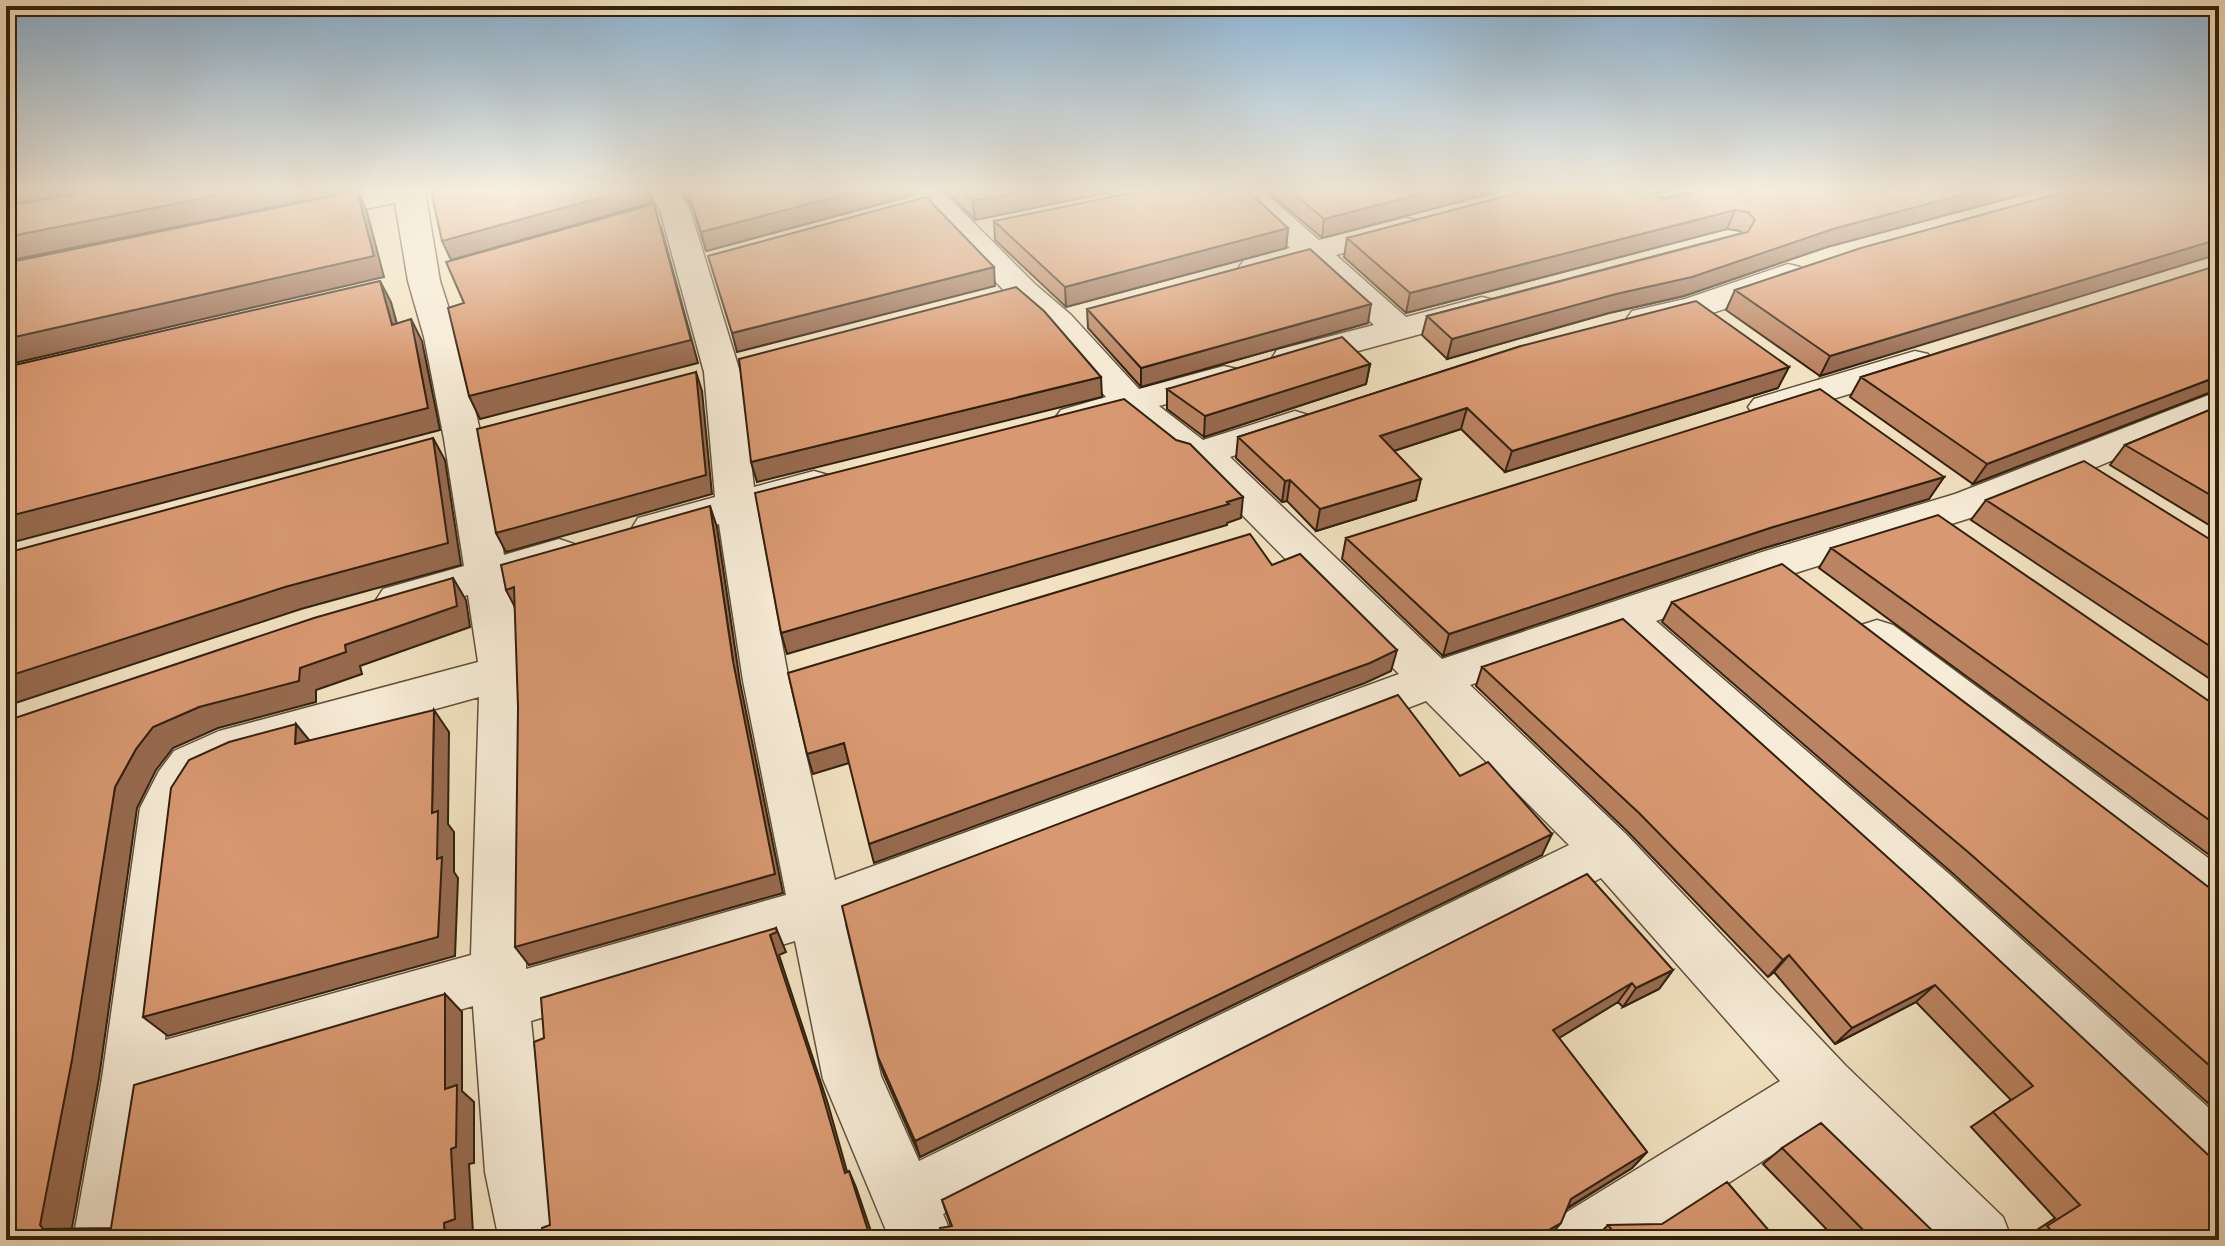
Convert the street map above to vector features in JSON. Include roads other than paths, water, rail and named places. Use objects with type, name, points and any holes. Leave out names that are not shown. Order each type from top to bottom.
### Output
[{"type":"street","points":[[418,249],[423,281],[441,337],[463,439],[503,673],[500,988],[516,1172],[531,1240]]},
{"type":"street","points":[[696,249],[708,264],[736,504],[788,674],[815,911],[852,1079],[913,1220],[1608,850]]},
{"type":"street","points":[[993,249],[1024,292],[1074,318],[1132,404],[1191,450],[1203,453],[1608,850],[1825,1087],[1980,1240]]},
{"type":"street","points":[[1223,276],[1320,249]]},
{"type":"street","points":[[1313,251],[1399,329]]},
{"type":"street","points":[[1607,328],[1694,307],[1824,262]]},
{"type":"street","points":[[979,304],[1024,292]]},
{"type":"street","points":[[1040,427],[1519,297]]},
{"type":"street","points":[[1694,307],[1730,333]]},
{"type":"street","points":[[1731,418],[1953,350]]},
{"type":"street","points":[[1779,367],[1854,421]]},
{"type":"street","points":[[131,1078],[815,911],[1432,680],[1777,563],[1951,510],[2201,410],[2219,438]]},
{"type":"street","points":[[1203,453],[1323,414]]},
{"type":"street","points":[[2071,462],[2111,487]]},
{"type":"street","points":[[364,610],[736,504],[842,477]]},
{"type":"street","points":[[1777,563],[2219,896]]},
{"type":"street","points":[[1622,616],[1929,890],[2219,1158]]},
{"type":"street","points":[[105,1240],[131,1078],[165,808],[176,785],[191,765],[236,745],[503,673]]},
{"type":"street","points":[[1582,1240],[1825,1087]]}]
